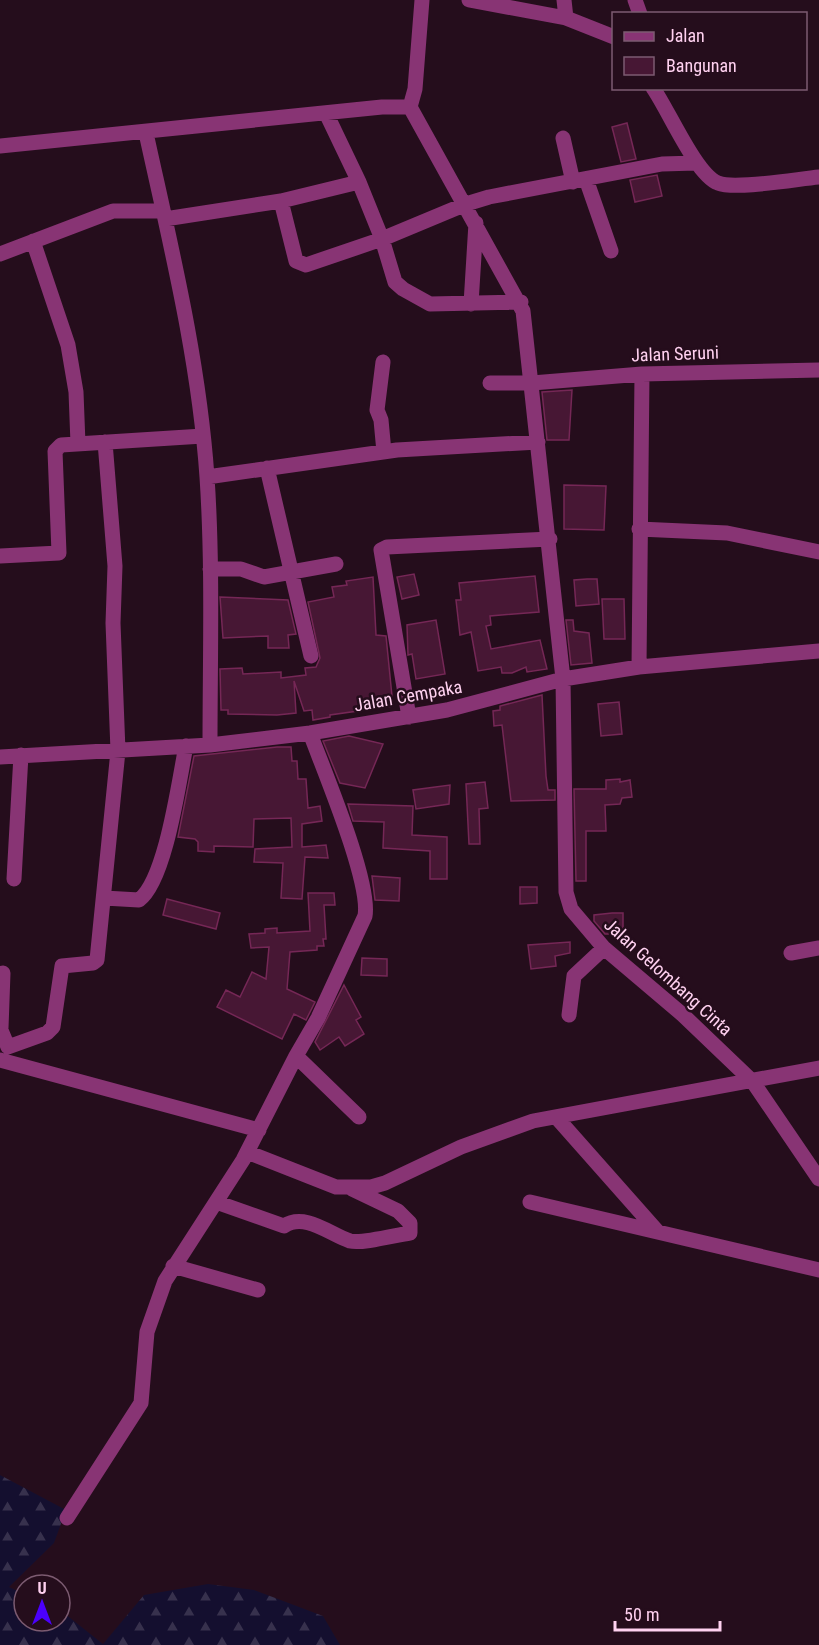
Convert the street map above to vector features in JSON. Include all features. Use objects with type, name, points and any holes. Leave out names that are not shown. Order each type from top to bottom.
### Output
[{"type":"street","points":[[326,113],[359,182],[382,240],[395,282],[430,304],[521,302],[410,107],[415,89],[422,0]]},
{"type":"street","points":[[469,0],[566,18],[612,36]]},
{"type":"street","points":[[564,0],[566,18]]},
{"type":"street","points":[[655,90],[696,163],[712,181],[719,184],[819,177]]},
{"type":"street","points":[[0,146],[326,113],[410,107]]},
{"type":"street","points":[[146,133],[188,325],[203,436],[207,477],[210,569],[210,745]]},
{"type":"street","points":[[563,138],[611,251]]},
{"type":"street","points":[[281,201],[299,264],[306,265],[382,240],[466,204],[662,164],[696,163]]},
{"type":"street","points":[[0,254],[113,211],[164,215],[281,201],[359,182]]},
{"type":"street","points":[[471,304],[476,222]]},
{"type":"street","points":[[33,241],[68,345],[76,392],[78,444]]},
{"type":"street","name":"Jalan Gelombang Cinta","points":[[521,302],[550,539],[563,679],[566,892],[571,909],[604,948],[683,1015],[753,1082],[812,1160],[819,1179]]},
{"type":"street","points":[[383,362],[377,410],[381,420],[384,452]]},
{"type":"street","name":"Jalan Seruni","points":[[490,382],[532,383],[642,374],[819,370]]},
{"type":"street","points":[[639,667],[642,374]]},
{"type":"street","points":[[0,556],[59,553],[55,451],[61,445],[203,436]]},
{"type":"street","points":[[3,1054],[47,1033],[52,1027],[62,966],[93,963],[97,960],[118,751],[113,623],[115,566],[105,442]]},
{"type":"street","points":[[207,477],[384,452],[538,442]]},
{"type":"street","points":[[267,468],[311,656]]},
{"type":"street","points":[[639,529],[727,533],[819,552]]},
{"type":"street","points":[[409,717],[381,550],[387,547],[550,539]]},
{"type":"street","points":[[210,569],[241,569],[264,577],[336,564]]},
{"type":"street","name":"Jalan Cempaka","points":[[0,757],[210,745],[310,733],[409,717],[487,701],[563,679],[639,667],[819,651]]},
{"type":"street","points":[[67,1518],[138,1412],[144,1389],[147,1332],[173,1266],[247,1152],[318,1018],[362,927],[367,909],[348,836],[310,733]]},
{"type":"street","points":[[104,898],[139,900],[147,892],[167,842],[186,746]]},
{"type":"street","points":[[14,879],[21,755]]},
{"type":"street","points":[[569,1015],[574,976],[604,948]]},
{"type":"street","points":[[791,953],[819,948]]},
{"type":"street","points":[[3,973],[1,1028],[3,1054]]},
{"type":"street","points":[[3,1054],[259,1130]]},
{"type":"street","points":[[296,1056],[359,1117]]},
{"type":"street","points":[[247,1152],[336,1187],[352,1189],[385,1183],[461,1147],[516,1126],[819,1068]]},
{"type":"street","points":[[557,1118],[657,1231]]},
{"type":"street","points":[[216,1202],[284,1226],[289,1223],[320,1226],[352,1242],[410,1233],[410,1223],[398,1211],[352,1189]]},
{"type":"street","points":[[530,1202],[819,1270]]},
{"type":"street","points":[[173,1266],[258,1290]]},
{"type":"green space","points":[[0,1475],[66,1510],[54,1543],[23,1573],[12,1573],[12,1584],[9,1587],[12,1588],[12,1633],[72,1633],[72,1619],[103,1644],[144,1595],[208,1584],[254,1590],[323,1616],[340,1645],[0,1645]]},
{"type":"building","points":[[627,123],[636,159],[621,162],[612,127]]},
{"type":"building","points":[[657,175],[662,196],[635,202],[630,180]]},
{"type":"building","points":[[572,390],[569,440],[547,440],[542,392]]},
{"type":"building","points":[[564,485],[606,486],[604,530],[564,529]]},
{"type":"building","points":[[414,574],[419,595],[402,599],[397,577]]},
{"type":"building","points":[[535,576],[539,612],[490,616],[491,625],[486,626],[491,649],[540,640],[547,669],[527,672],[526,667],[512,673],[502,673],[501,667],[478,671],[471,632],[460,635],[456,600],[461,600],[459,583]]},
{"type":"building","points":[[373,577],[376,635],[386,636],[393,706],[330,715],[330,717],[313,720],[312,710],[304,711],[294,681],[296,713],[228,714],[228,710],[221,710],[220,669],[242,668],[243,674],[281,672],[281,678],[306,675],[305,668],[316,667],[320,658],[308,602],[334,597],[332,587],[347,585],[346,581]]},
{"type":"building","points":[[597,579],[599,604],[576,606],[574,580]]},
{"type":"building","points":[[220,597],[288,600],[296,634],[288,635],[289,648],[268,648],[268,636],[223,638]]},
{"type":"building","points":[[602,599],[624,599],[625,639],[604,639]]},
{"type":"building","points":[[436,620],[445,674],[416,679],[412,654],[408,655],[407,625]]},
{"type":"building","points":[[566,620],[573,620],[574,631],[589,633],[592,663],[571,665]]},
{"type":"building","points":[[542,695],[546,776],[548,790],[555,790],[555,800],[511,801],[502,725],[494,726],[493,711],[500,710],[500,706]]},
{"type":"building","points":[[619,702],[622,734],[601,736],[598,704]]},
{"type":"building","points":[[349,736],[383,744],[365,788],[340,783],[323,741]]},
{"type":"building","points":[[291,747],[292,761],[297,761],[298,779],[306,779],[308,808],[320,806],[322,821],[302,824],[302,847],[326,845],[328,858],[305,857],[302,899],[281,898],[283,863],[254,862],[255,849],[292,847],[291,818],[254,819],[253,847],[214,846],[214,852],[198,851],[198,842],[195,839],[178,837],[194,756]]},
{"type":"building","points":[[620,779],[620,782],[630,780],[632,797],[622,798],[620,804],[605,805],[606,831],[586,831],[586,881],[576,881],[574,789],[606,789],[606,780]]},
{"type":"building","points":[[485,782],[488,808],[479,809],[480,844],[469,844],[466,784]]},
{"type":"building","points":[[450,785],[449,804],[416,809],[413,790]]},
{"type":"building","points":[[348,804],[413,806],[412,835],[447,837],[447,879],[430,879],[430,851],[383,848],[384,822],[353,821]]},
{"type":"building","points":[[372,876],[400,878],[399,901],[375,900]]},
{"type":"building","points":[[520,887],[537,887],[537,903],[520,904]]},
{"type":"building","points":[[308,893],[334,893],[335,905],[324,905],[326,939],[323,939],[324,946],[317,946],[317,950],[290,952],[287,989],[315,1002],[306,1020],[294,1014],[282,1039],[217,1007],[226,990],[240,997],[252,972],[266,979],[269,947],[251,948],[249,934],[265,933],[265,929],[277,928],[277,933],[310,931]]},
{"type":"building","points":[[167,899],[220,913],[216,929],[163,915]]},
{"type":"building","points":[[623,913],[623,934],[605,934],[594,921],[594,915]]},
{"type":"building","points":[[570,942],[570,953],[555,956],[556,966],[531,969],[528,945]]},
{"type":"building","points":[[362,958],[387,959],[387,976],[361,975]]},
{"type":"building","points":[[344,985],[361,1017],[356,1020],[364,1034],[345,1046],[339,1037],[320,1050],[315,1042]]}]
